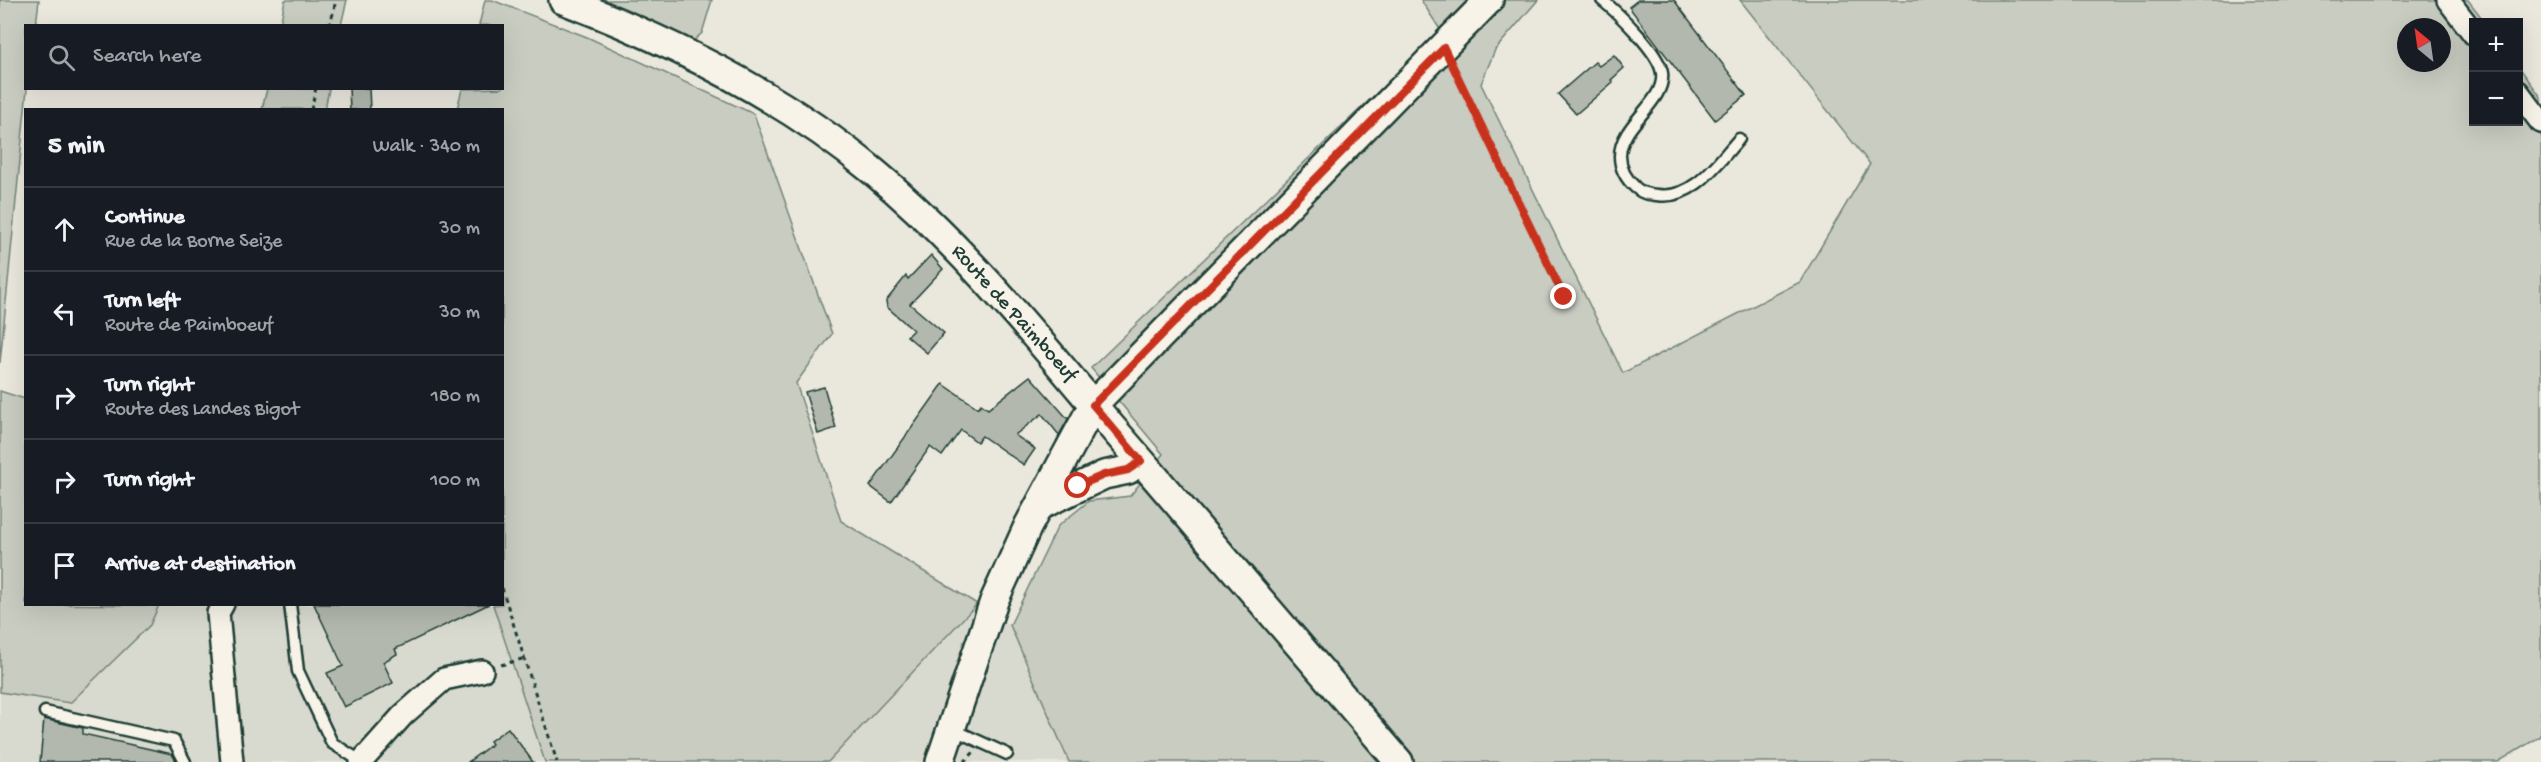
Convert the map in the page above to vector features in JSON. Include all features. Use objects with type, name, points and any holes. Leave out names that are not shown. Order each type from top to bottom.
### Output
[{"type":"street","name":"Route de Paimboeuf","points":[[563,0],[651,37],[757,91],[872,170],[958,250],[1399,762]]},
{"type":"street","points":[[940,762],[994,601],[1039,506],[1093,405],[1489,0]]},
{"type":"street","points":[[2448,0],[2469,27]]},
{"type":"street","points":[[2523,99],[2541,122]]},
{"type":"street","points":[[1039,506],[1104,475],[1128,470],[1141,461]]},
{"type":"street","points":[[223,606],[218,613],[232,762]]},
{"type":"street","points":[[362,762],[403,715],[444,679],[482,671]]},
{"type":"lane","points":[[1602,0],[1656,57],[1662,73],[1661,88],[1625,135],[1620,154],[1621,168],[1631,184],[1643,193],[1674,195],[1692,187],[1708,174],[1739,139]]},
{"type":"lane","points":[[290,606],[298,671],[332,743],[362,762]]},
{"type":"lane","points":[[45,712],[174,741],[185,762]]},
{"type":"lane","points":[[951,729],[1007,754]]},
{"type":"path","points":[[330,24],[336,0]]},
{"type":"path","points":[[1444,48],[1564,297]]},
{"type":"path","points":[[311,108],[316,90]]},
{"type":"path","points":[[504,594],[557,762]]},
{"type":"path","points":[[482,671],[525,658]]},
{"type":"path","points":[[964,762],[973,754]]},
{"type":"shaded area","points":[[0,0],[39,0],[36,24],[24,24],[24,90],[27,90],[0,363]]},
{"type":"shaded area","points":[[285,0],[347,0],[341,24],[280,24]]},
{"type":"shaded area","points":[[485,0],[492,0],[587,37],[754,114],[832,334],[796,383],[841,521],[977,604],[828,762],[545,762],[493,606],[504,606],[504,108],[457,108],[462,90],[504,90],[504,24],[479,24]]},
{"type":"shaded area","points":[[584,0],[712,0],[702,33],[690,44]]},
{"type":"shaded area","points":[[1421,0],[1538,0],[1495,50],[1481,84],[1623,373],[1800,282],[1870,164],[1740,0],[2468,0],[2482,18],[2469,18],[2469,126],[2523,126],[2523,72],[2541,97],[2541,736],[2498,762],[1069,762],[1010,625],[1058,526],[1089,501],[1130,496],[1163,454],[1091,368],[1441,31]]},
{"type":"shaded area","points":[[267,90],[329,90],[325,108],[262,108]]},
{"type":"shaded area","points":[[0,391],[24,399],[24,606],[159,606],[150,625],[70,703],[0,692]]},
{"type":"shaded area","points":[[977,604],[1010,625],[1069,762],[828,762]]},
{"type":"shaded area","points":[[159,606],[493,606],[545,762],[0,762],[0,692],[70,703],[150,625]]},
{"type":"building","points":[[1638,0],[1674,0],[1746,95],[1715,120],[1629,7]]},
{"type":"building","points":[[1614,55],[1624,68],[1611,80],[1613,82],[1576,114],[1558,94],[1595,62],[1599,66]]},
{"type":"building","points":[[349,90],[369,90],[370,108],[350,108]]},
{"type":"building","points":[[931,255],[943,269],[910,304],[944,333],[927,353],[907,336],[913,330],[887,307],[886,301],[906,276],[908,279]]},
{"type":"building","points":[[1030,376],[1068,419],[1059,435],[1042,414],[1015,435],[1035,449],[1024,465],[982,436],[977,442],[961,430],[942,456],[930,447],[891,502],[870,486],[943,384],[978,408],[981,404],[988,409]]},
{"type":"building","points":[[824,387],[836,428],[818,434],[805,392]]},
{"type":"building","points":[[315,606],[485,606],[395,649],[397,654],[383,662],[393,683],[344,707],[327,673],[343,666]]},
{"type":"building","points":[[44,719],[83,728],[83,734],[172,754],[177,762],[40,762]]},
{"type":"building","points":[[508,728],[533,762],[468,762],[492,744],[490,741]]},
{"type":"route","points":[[1078,486],[1104,475],[1128,470],[1141,461],[1093,405],[1444,48],[1564,297]]}]
